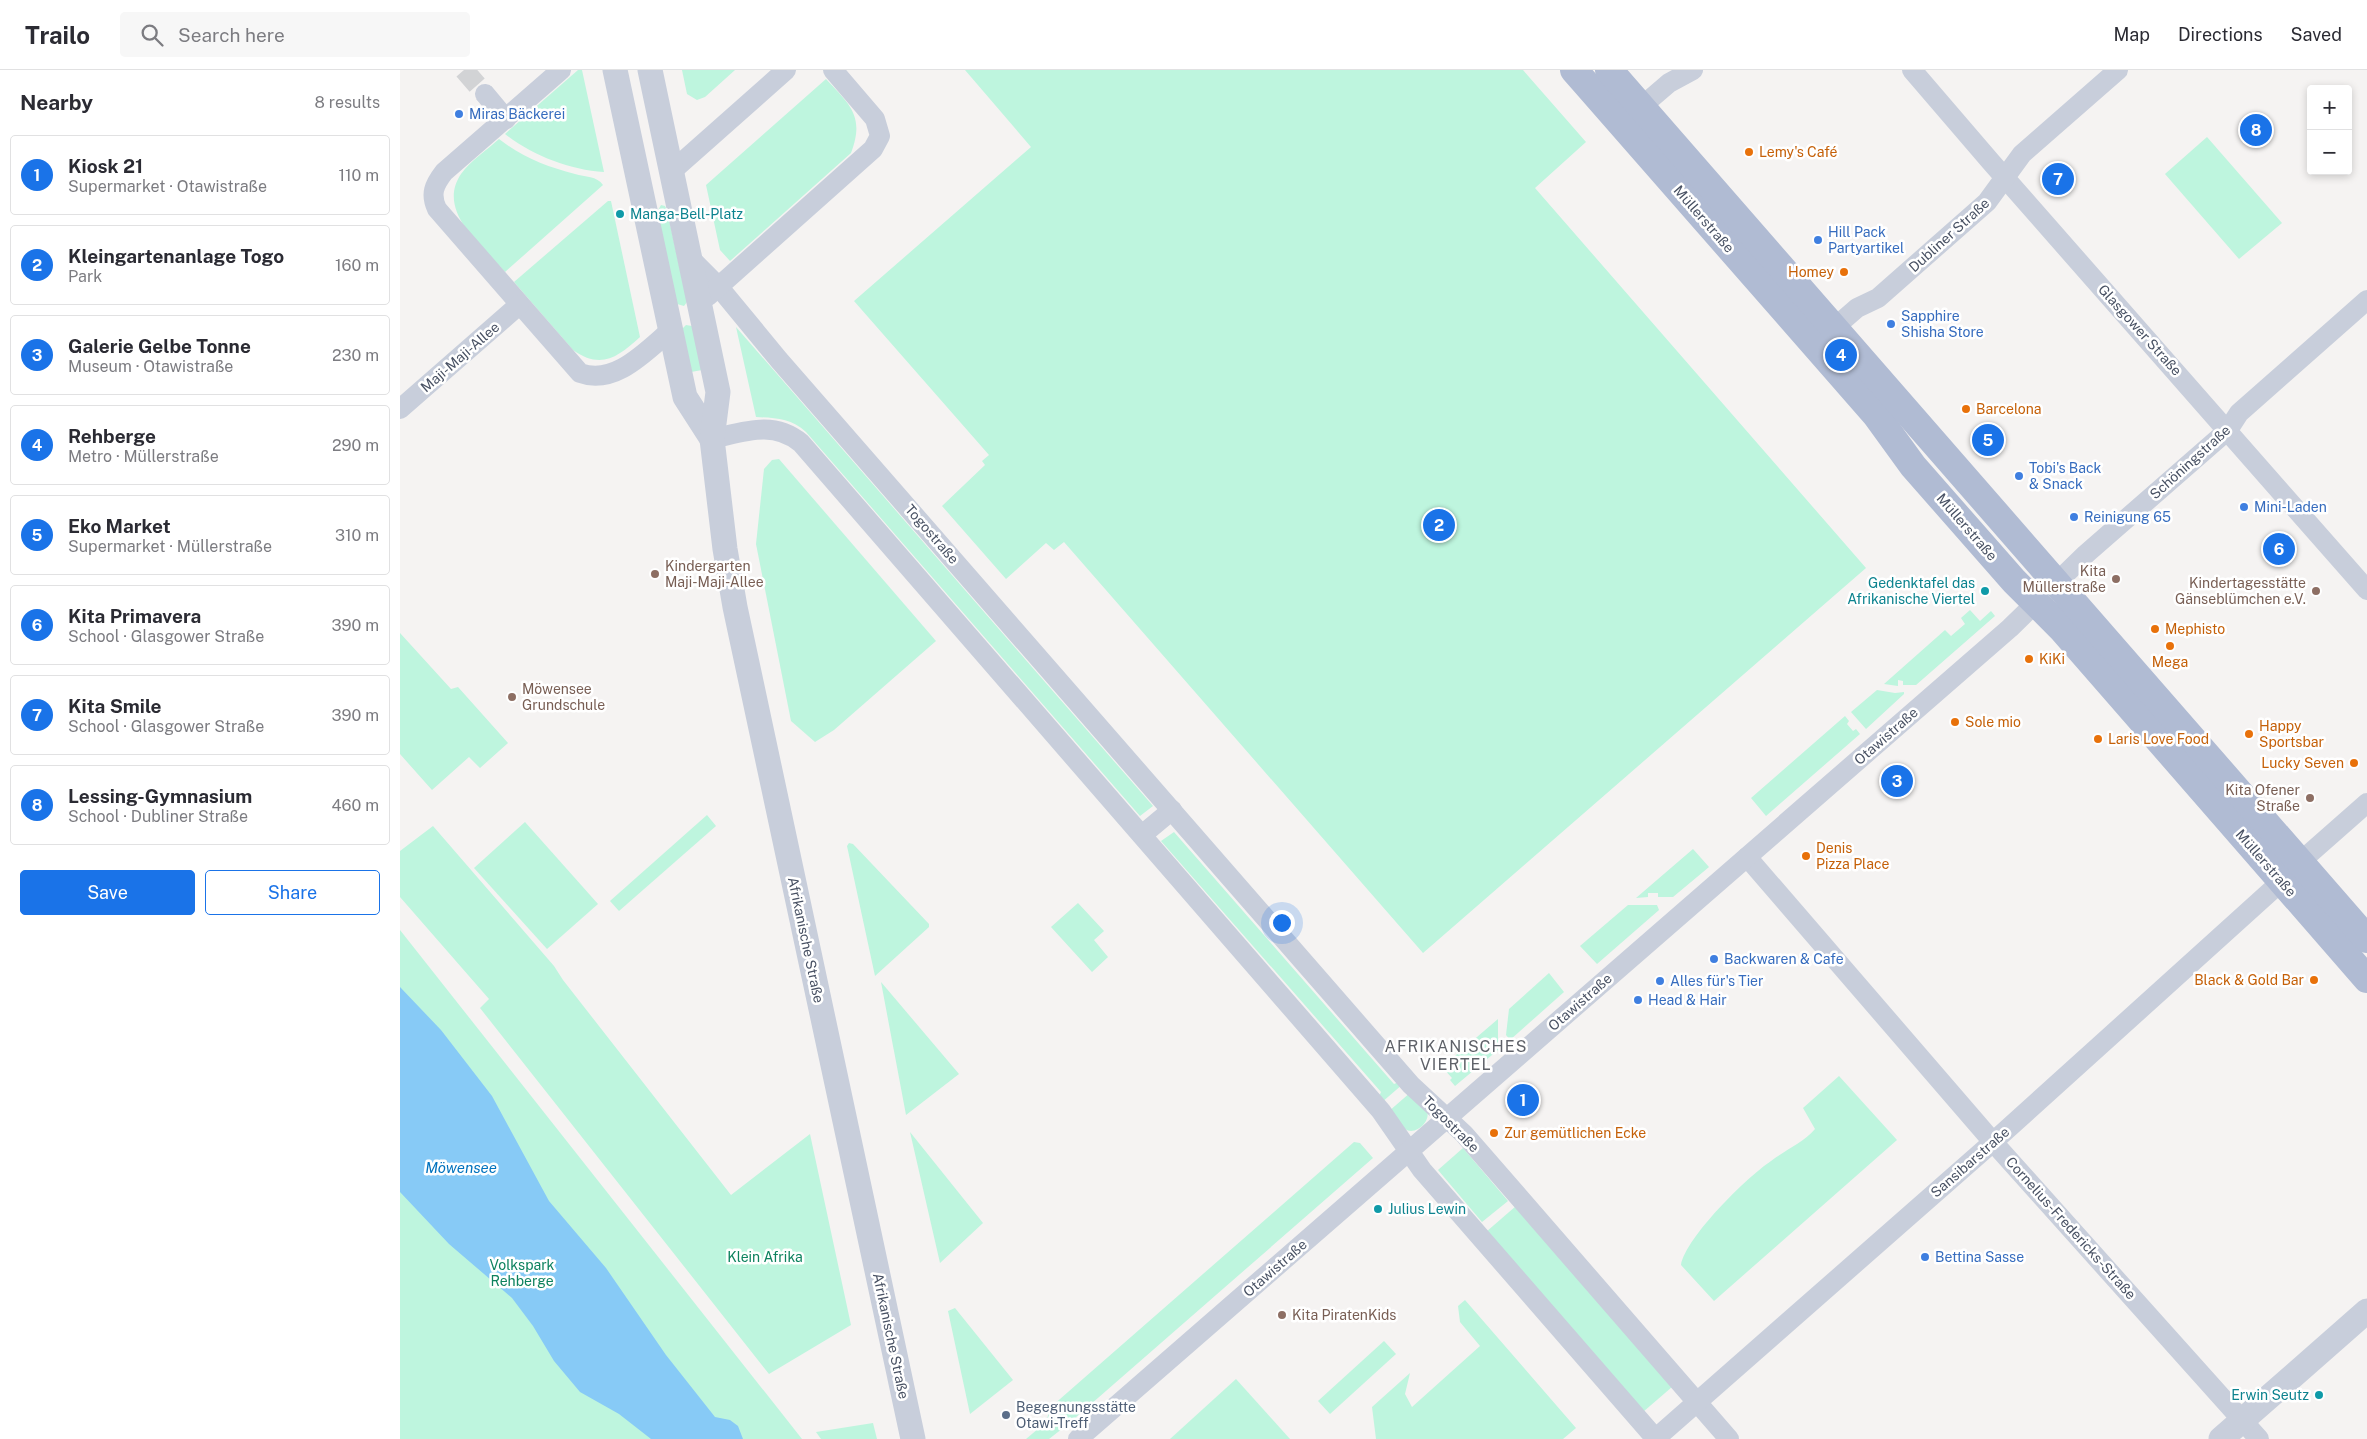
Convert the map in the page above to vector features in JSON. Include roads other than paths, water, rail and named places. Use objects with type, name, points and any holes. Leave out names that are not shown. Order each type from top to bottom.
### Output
[{"type":"main road","name":"Müllerstraße","points":[[1574,70],[1876,414],[1913,466],[2036,602],[2291,871],[2367,939]]},
{"type":"main road","name":"Müllerstraße","points":[[1609,70],[2056,583],[2291,871],[2367,979]]},
{"type":"street","name":"Afrikanische Straße","points":[[615,70],[684,397],[712,439]]},
{"type":"street","name":"Afrikanische Straße","points":[[650,70],[718,392],[712,439],[725,549],[735,607],[913,1439]]},
{"type":"street","points":[[642,196],[786,70]]},
{"type":"street","points":[[548,74],[506,119],[444,172],[433,190],[433,200],[437,209],[520,305],[580,373],[589,377],[602,376],[617,371],[670,330],[873,149],[880,136],[875,119],[833,70]]},
{"type":"street","points":[[1641,107],[1669,83],[1693,70]]},
{"type":"street","name":"Glasgower Straße","points":[[1912,70],[2367,590]]},
{"type":"street","name":"Dubliner Straße","points":[[1834,328],[1857,308],[1886,292],[1987,202],[2022,154],[2118,70]]},
{"type":"street","points":[[485,94],[506,119]]},
{"type":"street","name":"Togostraße","points":[[691,259],[718,286],[778,360],[1411,1085],[1464,1134],[1729,1439]]},
{"type":"street","name":"Schöningstraße","points":[[2036,602],[2228,430],[2239,413],[2367,300]]},
{"type":"street","name":"Maji-Maji-Allee","points":[[400,408],[520,305]]},
{"type":"street","points":[[712,439],[765,429],[789,433],[801,443],[1381,1111],[1422,1170],[1656,1439]]},
{"type":"street","name":"Otawistraße","points":[[1078,1439],[2010,628],[2036,602]]},
{"type":"street","name":"Sansibarstraße","points":[[1656,1439],[1993,1142],[2367,803]]},
{"type":"street","points":[[1142,835],[1172,810]]},
{"type":"street","name":"Cornelius-Fredericks-Straße","points":[[1747,856],[1993,1142],[2259,1439]]},
{"type":"street","points":[[2221,1439],[2367,1311]]},
{"type":"water","name":"Möwensee","points":[[400,987],[441,1030],[492,1096],[549,1201],[606,1268],[666,1355],[715,1417],[730,1420],[738,1426],[743,1439],[651,1439],[619,1414],[580,1392],[554,1361],[533,1326],[512,1298],[449,1244],[400,1192]]},
{"type":"tunnel","points":[[464,70],[485,94]]},
{"type":"place","name":"Miras Bäckerei","points":[[459,114]]},
{"type":"place","name":"Lessing-Gymnasium","points":[[2256,130]]},
{"type":"place","name":"Lemy's Café","points":[[1749,152]]},
{"type":"place","name":"Kita Smile","points":[[2058,179]]},
{"type":"place","name":"Manga-Bell-Platz","points":[[620,214]]},
{"type":"place","name":"Hill Pack Partyartikel","points":[[1818,240]]},
{"type":"place","name":"Homey","points":[[1844,272]]},
{"type":"place","name":"Sapphire Shisha Store","points":[[1891,324]]},
{"type":"place","name":"Rehberge","points":[[1841,355]]},
{"type":"place","name":"Barcelona","points":[[1966,409]]},
{"type":"place","name":"Eko Market","points":[[1988,440]]},
{"type":"place","name":"Tobi's Back & Snack","points":[[2019,476]]},
{"type":"place","name":"Mini-Laden","points":[[2244,507]]},
{"type":"place","name":"Reinigung 65","points":[[2074,517]]},
{"type":"place","name":"Kleingartenanlage Togo","points":[[1439,525]]},
{"type":"place","name":"Kita Primavera","points":[[2279,549]]},
{"type":"place","name":"Kindergarten Maji-Maji-Allee","points":[[655,574]]},
{"type":"place","name":"Kita Müllerstraße","points":[[2116,579]]},
{"type":"place","name":"Gedenktafel das Afrikanische Viertel","points":[[1985,591]]},
{"type":"place","name":"Kindertagesstätte Gänseblümchen e.V.","points":[[2316,591]]},
{"type":"place","name":"Mephisto","points":[[2155,629]]},
{"type":"place","name":"Mega","points":[[2170,646]]},
{"type":"place","name":"KiKi","points":[[2029,659]]},
{"type":"place","name":"Möwensee Grundschule","points":[[512,697]]},
{"type":"place","name":"Sole mio","points":[[1955,722]]},
{"type":"place","name":"Happy Sportsbar","points":[[2249,734]]},
{"type":"place","name":"Laris Love Food","points":[[2098,739]]},
{"type":"place","name":"Lucky Seven","points":[[2354,763]]},
{"type":"place","name":"Galerie Gelbe Tonne","points":[[1897,781]]},
{"type":"place","name":"Kita Ofener Straße","points":[[2310,798]]},
{"type":"place","name":"Denis Pizza Place","points":[[1806,856]]},
{"type":"place","name":"Backwaren & Cafe","points":[[1714,959]]},
{"type":"place","name":"Black & Gold Bar","points":[[2314,980]]},
{"type":"place","name":"Alles für's Tier","points":[[1660,981]]},
{"type":"place","name":"Head & Hair","points":[[1638,1000]]},
{"type":"place","name":"Kiosk 21","points":[[1523,1100]]},
{"type":"place","name":"Zur gemütlichen Ecke","points":[[1494,1133]]},
{"type":"place","name":"Julius Lewin","points":[[1378,1209]]},
{"type":"place","name":"Bettina Sasse","points":[[1925,1257]]},
{"type":"place","name":"Kita PiratenKids","points":[[1282,1315]]},
{"type":"place","name":"Erwin Seutz","points":[[2319,1395]]},
{"type":"place","name":"Begegnungsstätte Otawi-Treff","points":[[1006,1415]]},
{"type":"district","name":"AFRIKANISCHES VIERTEL","points":[[1456,1055]]},
{"type":"park label","name":"Klein Afrika","points":[[765,1257]]},
{"type":"park label","name":"Volkspark Rehberge","points":[[522,1274]]}]
